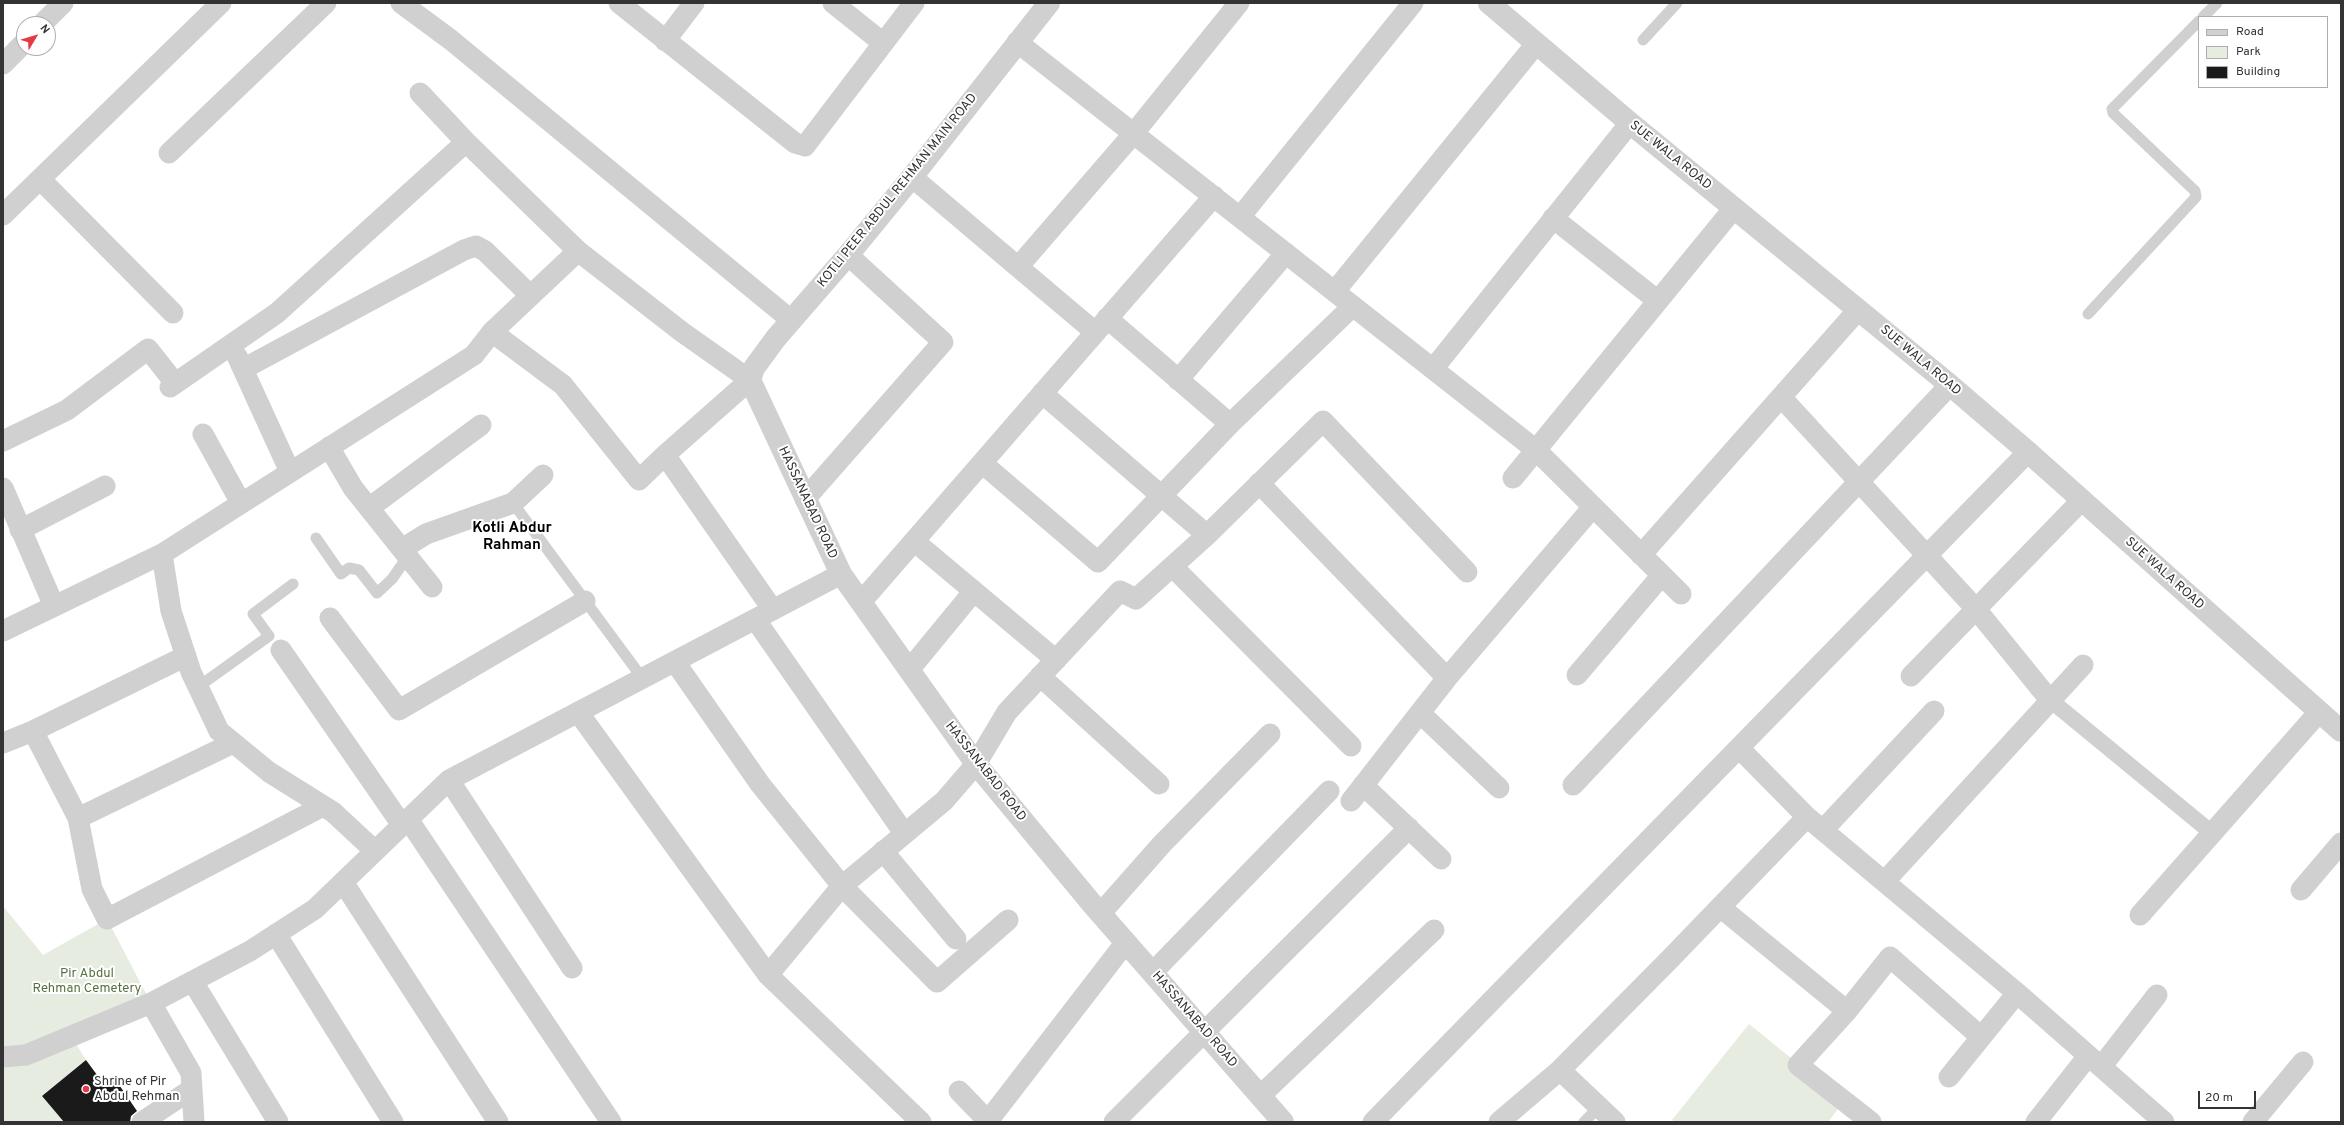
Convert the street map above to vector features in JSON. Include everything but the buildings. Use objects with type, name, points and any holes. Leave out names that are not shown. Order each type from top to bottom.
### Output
[{"type":"street","points":[[50,16],[63,3]]},
{"type":"street","points":[[3,215],[221,3]]},
{"type":"street","points":[[169,153],[326,3]]},
{"type":"street","points":[[401,3],[451,40],[791,320]]},
{"type":"street","points":[[619,3],[795,143],[805,146],[914,3]]},
{"type":"street","points":[[665,41],[694,3]]},
{"type":"street","points":[[833,3],[883,43]]},
{"type":"street","name":"KOTLI PEER ABDUL REHMAN MAIN ROAD","points":[[750,380],[754,368],[791,320],[848,255],[912,177],[1049,3]]},
{"type":"street","points":[[1018,267],[1134,133],[1239,3]]},
{"type":"street","points":[[1240,217],[1413,3]]},
{"type":"street","name":"SUE WALA ROAD","points":[[1489,3],[1630,123],[1950,385],[2028,452],[2341,731]]},
{"type":"street","points":[[1017,42],[1536,450],[1681,594]]},
{"type":"street","points":[[1335,291],[1536,44]]},
{"type":"street","points":[[3,64],[16,50]]},
{"type":"street","points":[[420,93],[466,142],[578,251],[682,332],[750,380],[665,454],[639,480],[562,385],[492,332]]},
{"type":"street","points":[[1433,369],[1630,123]]},
{"type":"street","points":[[3,441],[67,410],[148,349],[173,385],[277,313],[466,142]]},
{"type":"street","points":[[912,177],[1018,267],[1178,380],[1230,424]]},
{"type":"street","points":[[40,179],[172,313]]},
{"type":"street","points":[[861,602],[1214,196]]},
{"type":"street","points":[[1513,478],[1734,208]]},
{"type":"street","points":[[1553,218],[1658,301]]},
{"type":"street","points":[[243,369],[464,250],[476,246],[485,251],[530,295]]},
{"type":"street","points":[[3,631],[162,554],[474,355],[492,332],[578,251]]},
{"type":"street","points":[[1178,380],[1286,253]]},
{"type":"street","points":[[805,499],[944,342],[848,255]]},
{"type":"street","points":[[982,463],[1098,562],[1230,424],[1353,306]]},
{"type":"street","points":[[1641,555],[1858,310]]},
{"type":"street","points":[[232,344],[290,472]]},
{"type":"street","name":"HASSANABAD ROAD","points":[[750,380],[841,574],[976,764],[1101,913],[1281,1121]]},
{"type":"street","points":[[1572,785],[1950,385]]},
{"type":"street","points":[[1042,393],[1207,535]]},
{"type":"street","points":[[1781,397],[1858,483],[1976,610],[2049,699],[2212,833]]},
{"type":"street","points":[[768,975],[842,886],[944,801],[976,764],[1007,712],[1120,591],[1136,599],[1207,535],[1324,421],[1467,572]]},
{"type":"street","points":[[369,508],[481,425]]},
{"type":"street","points":[[203,434],[241,503]]},
{"type":"street","points":[[329,447],[353,488],[432,587]]},
{"type":"street","points":[[1373,1122],[2028,452]]},
{"type":"street","points":[[665,454],[764,615],[904,833]]},
{"type":"street","points":[[405,552],[426,534],[513,503],[543,475]]},
{"type":"street","points":[[1259,483],[1447,678]]},
{"type":"street","points":[[20,530],[105,486]]},
{"type":"street","points":[[3,488],[54,606]]},
{"type":"street","points":[[1911,676],[2082,500]]},
{"type":"street","points":[[1441,859],[1409,828],[1357,793],[1447,678],[1593,507]]},
{"type":"street","points":[[914,541],[1056,660]]},
{"type":"street","points":[[162,554],[171,611],[198,687],[219,731],[269,772],[333,812],[375,851]]},
{"type":"street","points":[[1173,567],[1351,746]]},
{"type":"street","points":[[3,1057],[26,1055],[151,1003],[193,982],[315,910],[449,780],[841,574]]},
{"type":"street","points":[[1577,675],[1662,575]]},
{"type":"street","points":[[909,670],[974,591]]},
{"type":"street","points":[[330,618],[399,710],[585,601]]},
{"type":"street","points":[[282,650],[405,822],[611,1122]]},
{"type":"street","points":[[3,743],[33,731],[186,656]]},
{"type":"street","points":[[675,662],[760,784],[842,886],[937,982],[1008,920]]},
{"type":"street","points":[[1884,881],[2049,699],[2083,665]]},
{"type":"street","points":[[1040,676],[1159,784]]},
{"type":"street","points":[[1823,830],[1934,711]]},
{"type":"street","points":[[578,712],[768,975],[921,1122]]},
{"type":"street","points":[[2140,915],[2319,712]]},
{"type":"street","points":[[1420,713],[1499,788]]},
{"type":"street","points":[[33,731],[78,818],[92,889],[107,919],[323,806]]},
{"type":"street","points":[[1101,913],[1162,844],[1270,734]]},
{"type":"street","points":[[78,818],[233,743]]},
{"type":"street","points":[[1739,748],[1807,816],[2017,993],[2164,1122]]},
{"type":"street","points":[[449,780],[572,968]]},
{"type":"street","points":[[1153,972],[1329,791]]},
{"type":"street","points":[[1499,1122],[1560,1070],[1807,816]]},
{"type":"street","points":[[1114,1122],[1409,828]]},
{"type":"street","points":[[2301,890],[2341,843]]},
{"type":"street","points":[[883,851],[956,939]]},
{"type":"street","points":[[343,882],[498,1122]]},
{"type":"street","points":[[1720,907],[1847,1011]]},
{"type":"street","points":[[1260,1096],[1434,930]]},
{"type":"street","points":[[276,934],[393,1122]]},
{"type":"street","points":[[959,1091],[988,1121],[1126,942]]},
{"type":"street","points":[[1871,1122],[1798,1065],[1847,1011],[1890,957],[1981,1037]]},
{"type":"street","points":[[193,982],[278,1122]]},
{"type":"street","points":[[1949,1077],[2017,993]]},
{"type":"street","points":[[2036,1122],[2158,994]]},
{"type":"street","points":[[151,1003],[191,1073],[194,1122]]},
{"type":"street","points":[[2253,1122],[2302,1062]]},
{"type":"street","points":[[1560,1070],[1615,1122]]},
{"type":"street","points":[[142,1122],[192,1089]]},
{"type":"lane","points":[[1643,40],[1676,3]]},
{"type":"lane","points":[[2204,16],[2217,3]]},
{"type":"lane","points":[[2088,314],[2196,197],[2195,191],[2113,113],[2112,109],[2198,22]]},
{"type":"lane","points":[[513,503],[643,678]]},
{"type":"lane","points":[[316,538],[341,574],[349,568],[359,570],[377,593],[392,579],[405,552]]},
{"type":"lane","points":[[198,687],[269,636],[253,614],[294,584]]},
{"type":"lane","points":[[1584,1122],[1599,1107]]},
{"type":"green space","name":"Pir Abdul Rehman Cemetery","points":[[3,906],[43,955],[107,919],[151,1003],[71,1036],[86,1060],[42,1096],[64,1122],[3,1122]]},
{"type":"green space","points":[[1749,1024],[1844,1101],[1828,1122],[1675,1122],[1672,1120]]},
{"type":"place","name":"Shrine of Pir Abdul Rehman","points":[[86,1089]]},
{"type":"district","name":"Kotli Abdur Rahman","points":[[512,538]]}]
